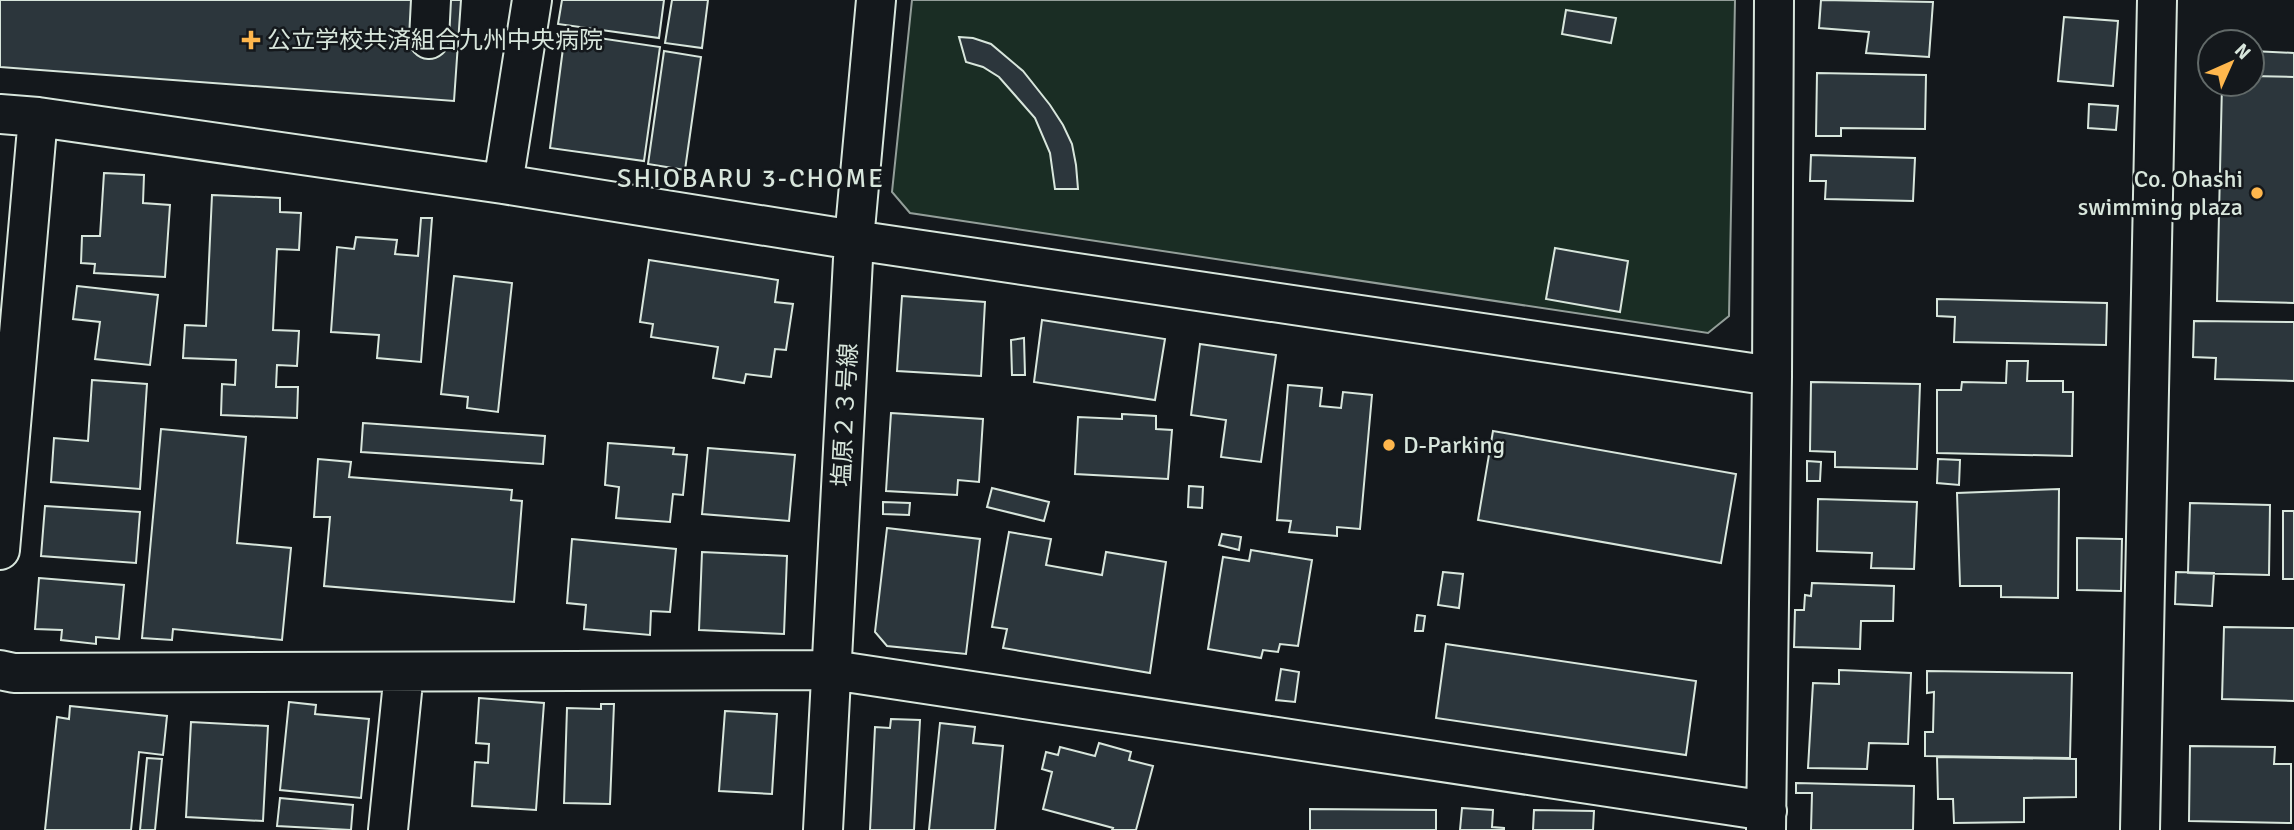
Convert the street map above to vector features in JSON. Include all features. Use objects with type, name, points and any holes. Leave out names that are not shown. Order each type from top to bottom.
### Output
[{"type":"street","points":[[429,39],[431,0]]},
{"type":"street","points":[[503,184],[532,0]]},
{"type":"street","name":"塩原２３号線","points":[[823,830],[854,240],[876,0]]},
{"type":"street","points":[[0,670],[14,673],[832,670],[1767,821],[1774,0]]},
{"type":"street","points":[[2140,830],[2157,0]]},
{"type":"street","points":[[0,114],[38,117],[503,184],[854,240],[1772,376]]},
{"type":"street","points":[[0,550],[38,117]]},
{"type":"street","points":[[388,830],[404,672]]},
{"type":"green space","points":[[912,0],[1735,0],[1729,316],[1708,333],[910,213],[892,192]]},
{"type":"building","name":"公立学校共済組合九州中央病院","points":[[0,0],[461,0],[454,101],[0,67]]},
{"type":"building","points":[[562,0],[664,0],[659,38],[558,24]]},
{"type":"building","points":[[672,0],[708,0],[702,48],[665,43]]},
{"type":"building","points":[[1821,0],[1933,2],[1929,57],[1866,53],[1869,32],[1819,28]]},
{"type":"building","points":[[1566,10],[1616,18],[1611,43],[1562,34]]},
{"type":"building","points":[[2064,17],[2118,21],[2113,86],[2058,81]]},
{"type":"building","points":[[565,33],[660,47],[644,161],[550,148]]},
{"type":"building","points":[[959,37],[991,44],[1023,71],[1050,105],[1072,144],[1078,189],[1055,189],[1050,153],[1035,118],[999,77],[983,67],[966,62]]},
{"type":"building","points":[[664,51],[701,57],[685,170],[648,164]]},
{"type":"building","points":[[2266,52],[2294,53],[2294,77],[2266,76]]},
{"type":"building","points":[[1817,73],[1926,75],[1925,129],[1841,128],[1841,136],[1816,136]]},
{"type":"building","name":"Co. Ohashi swimming plaza","points":[[2266,76],[2294,77],[2294,303],[2217,301],[2222,98],[2266,98]]},
{"type":"building","points":[[2089,104],[2118,106],[2116,130],[2088,128]]},
{"type":"building","points":[[1811,155],[1915,158],[1913,201],[1825,199],[1826,181],[1810,181]]},
{"type":"building","points":[[104,173],[144,175],[143,203],[170,205],[165,277],[94,273],[95,264],[81,263],[82,236],[100,236]]},
{"type":"building","points":[[212,195],[280,198],[280,212],[301,213],[299,250],[277,249],[273,330],[299,331],[297,366],[277,365],[276,387],[298,387],[297,418],[221,415],[222,384],[235,385],[236,360],[183,358],[185,325],[206,326]]},
{"type":"building","points":[[421,218],[432,218],[421,362],[377,358],[379,335],[331,332],[337,247],[354,249],[356,237],[397,240],[395,254],[418,256]]},
{"type":"building","points":[[1555,248],[1628,261],[1620,312],[1546,299]]},
{"type":"building","points":[[649,260],[778,280],[775,302],[793,304],[786,350],[775,349],[771,377],[746,374],[744,383],[713,378],[718,347],[651,337],[653,324],[640,322]]},
{"type":"building","points":[[454,276],[512,283],[498,412],[467,408],[468,397],[441,394]]},
{"type":"building","points":[[77,286],[158,295],[150,365],[95,359],[100,322],[73,319]]},
{"type":"building","points":[[902,296],[985,302],[981,376],[897,371]]},
{"type":"building","points":[[1937,299],[2107,303],[2106,345],[1954,342],[1955,317],[1937,316]]},
{"type":"building","points":[[1042,320],[1165,339],[1155,400],[1034,382]]},
{"type":"building","points":[[2194,321],[2294,322],[2294,381],[2215,379],[2216,358],[2193,357]]},
{"type":"building","points":[[1024,338],[1025,375],[1012,375],[1011,340]]},
{"type":"building","points":[[1200,344],[1276,355],[1261,462],[1221,457],[1226,420],[1191,415]]},
{"type":"building","points":[[2007,361],[2028,361],[2027,381],[2063,381],[2063,392],[2073,392],[2072,456],[1937,453],[1937,390],[1961,390],[1962,382],[2006,383]]},
{"type":"building","points":[[92,380],[147,384],[140,489],[51,482],[54,438],[88,441]]},
{"type":"building","points":[[1811,382],[1920,384],[1917,469],[1835,467],[1835,452],[1810,451]]},
{"type":"building","points":[[1288,385],[1322,388],[1320,406],[1341,408],[1343,392],[1372,395],[1360,529],[1337,527],[1337,536],[1289,532],[1291,521],[1277,520]]},
{"type":"building","points":[[891,413],[983,419],[979,482],[958,480],[957,495],[886,491]]},
{"type":"building","points":[[1122,414],[1156,416],[1156,429],[1172,430],[1168,479],[1075,474],[1078,417],[1122,419]]},
{"type":"building","points":[[363,423],[545,436],[543,464],[361,452]]},
{"type":"building","points":[[161,429],[246,437],[237,543],[291,548],[282,640],[173,629],[172,640],[142,638]]},
{"type":"building","points":[[1493,431],[1736,474],[1721,563],[1478,520]]},
{"type":"building","points":[[608,443],[674,448],[673,454],[687,455],[683,495],[673,494],[670,522],[616,518],[619,487],[605,485]]},
{"type":"building","points":[[708,448],[795,455],[789,521],[702,514]]},
{"type":"building","points":[[318,459],[351,462],[349,477],[512,490],[511,500],[522,501],[514,602],[324,586],[330,517],[314,517]]},
{"type":"building","points":[[1938,459],[1960,460],[1959,485],[1937,483]]},
{"type":"building","points":[[1807,461],[1821,462],[1820,481],[1807,481]]},
{"type":"building","points":[[1189,486],[1203,487],[1202,508],[1188,507]]},
{"type":"building","points":[[992,488],[1049,502],[1044,521],[987,507]]},
{"type":"building","points":[[2059,489],[2058,598],[2001,597],[2001,586],[1960,586],[1957,493]]},
{"type":"building","points":[[1818,499],[1917,502],[1914,569],[1871,568],[1872,553],[1817,551]]},
{"type":"building","points":[[883,502],[910,503],[909,515],[883,514]]},
{"type":"building","points":[[2190,503],[2270,505],[2269,575],[2188,573]]},
{"type":"building","points":[[45,506],[140,512],[136,563],[41,556]]},
{"type":"building","points":[[2283,511],[2294,511],[2294,579],[2283,579]]},
{"type":"building","points":[[887,528],[980,539],[966,654],[887,646],[875,632]]},
{"type":"building","points":[[1009,532],[1051,539],[1046,565],[1102,575],[1106,552],[1166,562],[1150,673],[1003,648],[1007,629],[992,627]]},
{"type":"building","points":[[1222,534],[1241,537],[1239,550],[1219,545]]},
{"type":"building","points":[[2077,538],[2122,539],[2121,591],[2077,590]]},
{"type":"building","points":[[572,539],[676,549],[670,612],[651,611],[650,635],[584,629],[586,605],[567,603]]},
{"type":"building","points":[[1251,550],[1312,560],[1298,646],[1280,644],[1278,652],[1263,650],[1261,658],[1208,649],[1223,557],[1249,561]]},
{"type":"building","points":[[702,552],[787,556],[784,634],[699,630]]},
{"type":"building","points":[[1443,572],[1463,574],[1459,608],[1438,605]]},
{"type":"building","points":[[2176,572],[2214,573],[2212,606],[2175,604]]},
{"type":"building","points":[[39,578],[124,585],[119,639],[96,637],[96,644],[61,640],[62,630],[35,629]]},
{"type":"building","points":[[1812,583],[1894,586],[1893,621],[1861,621],[1860,649],[1794,647],[1795,610],[1804,610],[1805,595],[1811,596]]},
{"type":"building","points":[[1417,615],[1425,616],[1423,631],[1415,631]]},
{"type":"building","points":[[2224,627],[2294,628],[2294,701],[2222,699]]},
{"type":"building","points":[[1446,644],[1696,681],[1686,755],[1436,718]]},
{"type":"building","points":[[1281,669],[1299,672],[1295,702],[1276,700]]},
{"type":"building","points":[[1839,670],[1911,673],[1908,744],[1869,743],[1867,769],[1808,768],[1813,683],[1839,684]]},
{"type":"building","points":[[1927,671],[2072,673],[2070,758],[1925,756],[1925,732],[1933,732],[1934,692],[1927,693]]},
{"type":"building","points":[[479,698],[544,703],[536,810],[472,806],[475,762],[488,763],[489,744],[476,743]]},
{"type":"building","points":[[289,702],[316,705],[315,714],[369,719],[361,798],[280,790]]},
{"type":"building","points":[[601,704],[614,704],[610,804],[564,803],[567,708],[601,709]]},
{"type":"building","points":[[70,706],[167,716],[163,755],[139,752],[131,830],[45,830],[57,717],[69,719]]},
{"type":"building","points":[[725,711],[777,714],[772,794],[719,791]]},
{"type":"building","points":[[891,719],[920,720],[914,830],[870,830],[875,727],[890,728]]},
{"type":"building","points":[[191,722],[268,726],[263,821],[186,817]]},
{"type":"building","points":[[940,723],[975,727],[973,743],[1003,746],[995,830],[929,830]]},
{"type":"building","points":[[1099,743],[1131,752],[1129,760],[1153,766],[1136,830],[1112,830],[1113,828],[1043,809],[1052,772],[1042,769],[1046,752],[1058,755],[1060,747],[1095,756]]},
{"type":"building","points":[[2190,746],[2275,747],[2274,764],[2291,764],[2291,823],[2189,821]]},
{"type":"building","points":[[1937,757],[2076,759],[2076,797],[2024,798],[2024,822],[1954,823],[1953,799],[1938,799]]},
{"type":"building","points":[[147,758],[162,759],[155,830],[140,830]]},
{"type":"building","points":[[1796,783],[1914,786],[1913,830],[1811,830],[1812,793],[1796,793]]},
{"type":"building","points":[[280,798],[353,805],[351,830],[277,826]]},
{"type":"building","points":[[1462,808],[1493,810],[1492,827],[1504,830],[1460,830]]},
{"type":"building","points":[[1310,809],[1436,810],[1436,830],[1310,830]]},
{"type":"building","points":[[1534,810],[1594,811],[1593,830],[1533,830]]},
{"type":"place","name":"公立学校共済組合九州中央病院","points":[[251,40]]},
{"type":"place","name":"Co. Ohashi swimming plaza","points":[[2257,193]]},
{"type":"place","name":"D-Parking","points":[[1389,445]]},
{"type":"district","name":"SHIOBARU 3-CHOME","points":[[751,179]]}]
